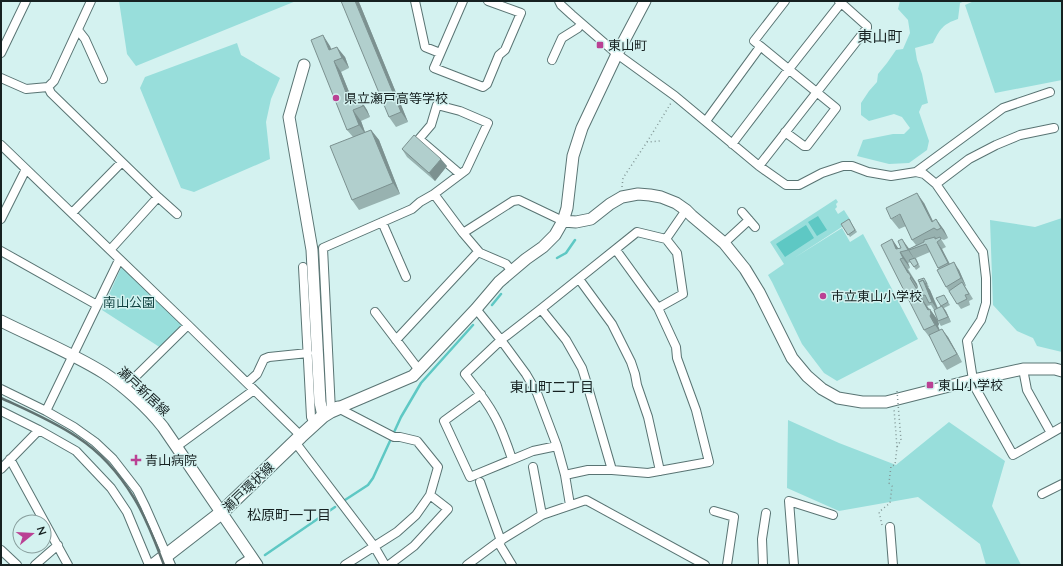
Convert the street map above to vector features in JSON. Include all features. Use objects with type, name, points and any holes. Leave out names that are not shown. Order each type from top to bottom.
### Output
[{"type":"main road","name":"瀬戸環状線","points":[[154,565],[169,560],[221,513],[298,439],[327,415]]},
{"type":"street","points":[[1,53],[26,1]]},
{"type":"street","points":[[1,78],[26,89],[48,87],[54,81],[91,1]]},
{"type":"street","points":[[415,1],[425,47],[440,53]]},
{"type":"street","points":[[463,1],[434,68],[483,86],[487,84],[499,55],[505,50],[521,13],[488,1]]},
{"type":"street","points":[[559,1],[561,5],[617,54],[675,96],[759,166],[786,185],[800,185],[822,173],[843,166],[852,166],[868,172],[891,176],[916,172],[924,174],[936,184],[983,252],[986,278],[986,303],[981,320],[967,341],[973,380],[976,389],[1013,455],[1062,427]]},
{"type":"street","points":[[304,267],[311,417],[327,415],[413,376],[476,309],[499,282],[543,247],[555,235],[563,221],[567,208],[572,163],[582,128],[617,54],[646,1]]},
{"type":"street","points":[[785,1],[754,41],[836,108],[807,146],[804,146],[785,132]]},
{"type":"street","points":[[732,144],[842,2],[867,26],[867,28],[759,166]]},
{"type":"street","points":[[552,60],[562,38],[578,28],[581,23]]},
{"type":"street","points":[[78,30],[85,39],[103,79]]},
{"type":"street","points":[[706,121],[760,47]]},
{"type":"street","points":[[304,65],[289,117],[312,250],[320,402],[327,415],[391,436],[417,441],[438,467],[430,495],[416,515],[397,532],[345,565]]},
{"type":"street","points":[[48,87],[51,93],[177,214]]},
{"type":"street","points":[[916,172],[1003,108],[1050,92]]},
{"type":"street","points":[[327,415],[323,248],[412,209],[466,170],[488,123],[460,111],[437,105],[431,125],[419,139],[460,174]]},
{"type":"street","points":[[936,184],[969,159],[996,145],[1020,136],[1054,128]]},
{"type":"street","points":[[1,145],[254,390],[298,439],[374,546],[385,565]]},
{"type":"street","points":[[72,213],[122,162]]},
{"type":"street","points":[[1,219],[26,169]]},
{"type":"street","points":[[434,194],[463,233],[480,252],[478,252]]},
{"type":"street","points":[[463,233],[513,200],[519,200],[563,221],[576,222],[591,219],[610,204],[622,197],[638,194],[661,197],[676,203],[686,210],[724,243],[745,269],[759,292],[792,358],[807,376],[822,389],[838,398],[862,402],[886,402],[1023,369],[1055,369],[1062,371]]},
{"type":"street","points":[[110,250],[158,197]]},
{"type":"street","points":[[666,239],[686,210]]},
{"type":"street","points":[[742,212],[755,227]]},
{"type":"street","points":[[724,243],[749,220]]},
{"type":"street","points":[[382,222],[406,277]]},
{"type":"street","points":[[512,459],[494,415],[481,394],[465,374],[501,340],[637,232],[666,239],[677,253],[683,294],[658,308]]},
{"type":"street","points":[[1,250],[97,305]]},
{"type":"street","points":[[565,475],[588,470],[648,473],[709,462],[696,410],[677,358],[676,347],[658,308],[616,250]]},
{"type":"street","points":[[478,252],[506,264],[512,271]]},
{"type":"street","points":[[396,340],[478,252]]},
{"type":"street","points":[[46,411],[119,260]]},
{"type":"street","points":[[579,279],[612,324],[631,362],[648,417],[660,471]]},
{"type":"street","points":[[476,309],[526,374],[537,393],[557,446],[565,475],[570,505]]},
{"type":"street","points":[[541,309],[566,340],[582,368],[612,470]]},
{"type":"street","points":[[375,312],[419,370]]},
{"type":"street","name":"瀬戸新居線","points":[[1,321],[73,356],[104,373],[124,388],[157,419],[255,561]]},
{"type":"street","points":[[124,388],[188,325]]},
{"type":"street","points":[[247,383],[257,374],[264,359],[269,357],[308,353]]},
{"type":"street","points":[[1023,369],[1027,390],[1051,433]]},
{"type":"street","points":[[1,389],[46,411],[74,427],[95,442],[113,459],[137,490],[169,560]]},
{"type":"street","points":[[176,447],[254,390]]},
{"type":"street","points":[[481,394],[444,421],[470,477],[533,451],[557,446]]},
{"type":"street","points":[[1,411],[76,451],[111,488],[127,512],[149,565]]},
{"type":"street","points":[[1,469],[39,430]]},
{"type":"street","points":[[10,459],[68,565]]},
{"type":"street","points":[[533,467],[542,515]]},
{"type":"street","points":[[480,482],[500,542],[512,565]]},
{"type":"street","points":[[1042,494],[1062,484]]},
{"type":"street","points":[[389,565],[414,546],[448,509],[430,495]]},
{"type":"street","points":[[467,565],[542,515],[586,500],[705,565]]},
{"type":"street","points":[[794,565],[789,501],[833,515]]},
{"type":"street","points":[[714,511],[734,517],[727,565]]},
{"type":"street","points":[[763,565],[762,539],[766,513]]},
{"type":"street","points":[[890,527],[893,565]]},
{"type":"street","points":[[35,565],[58,545]]},
{"type":"street","points":[[1,550],[17,565]]},
{"type":"street","points":[[240,565],[255,561]]},
{"type":"path","points":[[622,197],[623,178],[675,96]]},
{"type":"path","points":[[647,142],[660,141]]},
{"type":"path","points":[[897,392],[901,440],[897,447]]},
{"type":"path","points":[[890,527],[883,528],[878,512],[890,503],[892,486],[889,483],[891,466],[895,465],[897,447],[894,405]]},
{"type":"green space","points":[[119,1],[296,1],[136,66],[127,54]]},
{"type":"green space","points":[[900,1],[965,1],[960,3],[958,19],[942,28],[933,43],[915,48],[928,103],[922,105],[919,112],[929,141],[927,150],[909,163],[889,164],[857,156],[863,140],[893,134],[904,134],[910,128],[902,117],[894,114],[869,121],[861,115],[861,103],[877,82],[878,74],[896,50],[903,49],[910,33],[908,20],[898,9]]},
{"type":"green space","points":[[974,1],[1062,1],[1062,80],[995,93],[965,5]]},
{"type":"green space","points":[[237,43],[241,55],[280,78],[271,99],[266,122],[270,159],[194,192],[181,188],[140,88],[145,77]]},
{"type":"green space","points":[[836,199],[838,202],[835,209],[838,214],[844,210],[851,221],[794,258],[842,228],[850,242],[863,234],[918,339],[837,381],[824,373],[802,344],[768,275],[784,264],[770,242]]},
{"type":"green space","points":[[1062,218],[1062,352],[1037,346],[1033,338],[1017,331],[993,305],[990,220],[1035,227]]},
{"type":"green space","name":"南山公園","points":[[123,267],[182,323],[181,328],[161,348],[102,310],[121,268]]},
{"type":"green space","points":[[788,420],[839,443],[896,465],[949,422],[1005,461],[992,506],[1021,565],[986,565],[980,544],[918,497],[839,511],[787,488]]},
{"type":"shaded area","points":[[818,216],[827,230],[817,236],[808,222]]},
{"type":"shaded area","points":[[806,225],[814,238],[785,257],[776,244]]},
{"type":"building","points":[[341,1],[355,1],[401,112],[389,117]]},
{"type":"building","points":[[323,35],[329,50],[337,47],[342,58],[334,61],[350,103],[360,99],[363,106],[353,110],[359,125],[347,130],[311,40]]},
{"type":"building","points":[[371,130],[393,183],[352,200],[330,146]]},
{"type":"building","points":[[414,135],[441,159],[429,173],[402,149]]},
{"type":"building","points":[[917,193],[932,222],[936,219],[941,228],[937,230],[934,228],[912,240],[900,214],[891,219],[886,208]]},
{"type":"building","points":[[849,219],[855,230],[848,235],[841,224]]},
{"type":"building","points":[[935,237],[935,239],[940,237],[941,239],[937,242],[948,263],[938,268],[926,244],[909,250],[924,242],[924,240]]},
{"type":"building","points":[[892,239],[896,249],[901,248],[898,241],[902,239],[908,250],[900,252],[903,258],[900,259],[919,293],[923,291],[919,282],[923,280],[932,302],[929,303],[925,295],[920,296],[928,310],[930,309],[930,316],[935,325],[924,330],[881,245]]},
{"type":"building","points":[[915,258],[918,264],[914,267],[909,260]]},
{"type":"building","points":[[954,262],[961,278],[946,287],[937,270]]},
{"type":"building","points":[[924,278],[927,284],[923,280],[919,282],[918,280]]},
{"type":"building","points":[[962,282],[969,294],[965,295],[967,299],[957,304],[949,291]]},
{"type":"building","points":[[944,295],[948,302],[941,306],[936,298]]},
{"type":"building","points":[[942,306],[948,317],[938,321],[934,310]]},
{"type":"building","points":[[942,329],[957,354],[942,362],[929,335]]},
{"type":"waterway","points":[[557,258],[566,253],[575,240]]},
{"type":"waterway","points":[[492,305],[501,294]]},
{"type":"waterway","points":[[345,500],[368,485],[373,478],[401,417],[421,383],[473,325]]},
{"type":"waterway","points":[[265,555],[335,507]]},
{"type":"railway","points":[[1,398],[68,431],[94,450],[109,464],[139,506],[164,565]]},
{"type":"place","name":"東山町","points":[[600,45]]},
{"type":"place","name":"県立瀬戸高等学校","points":[[336,98]]},
{"type":"place","name":"市立東山小学校","points":[[823,296]]},
{"type":"place","name":"東山小学校","points":[[930,385]]},
{"type":"place","name":"青山病院","points":[[136,460]]},
{"type":"district","name":"東山町","points":[[880,36]]},
{"type":"district","name":"東山町二丁目","points":[[552,386]]},
{"type":"district","name":"松原町一丁目","points":[[289,514]]}]
